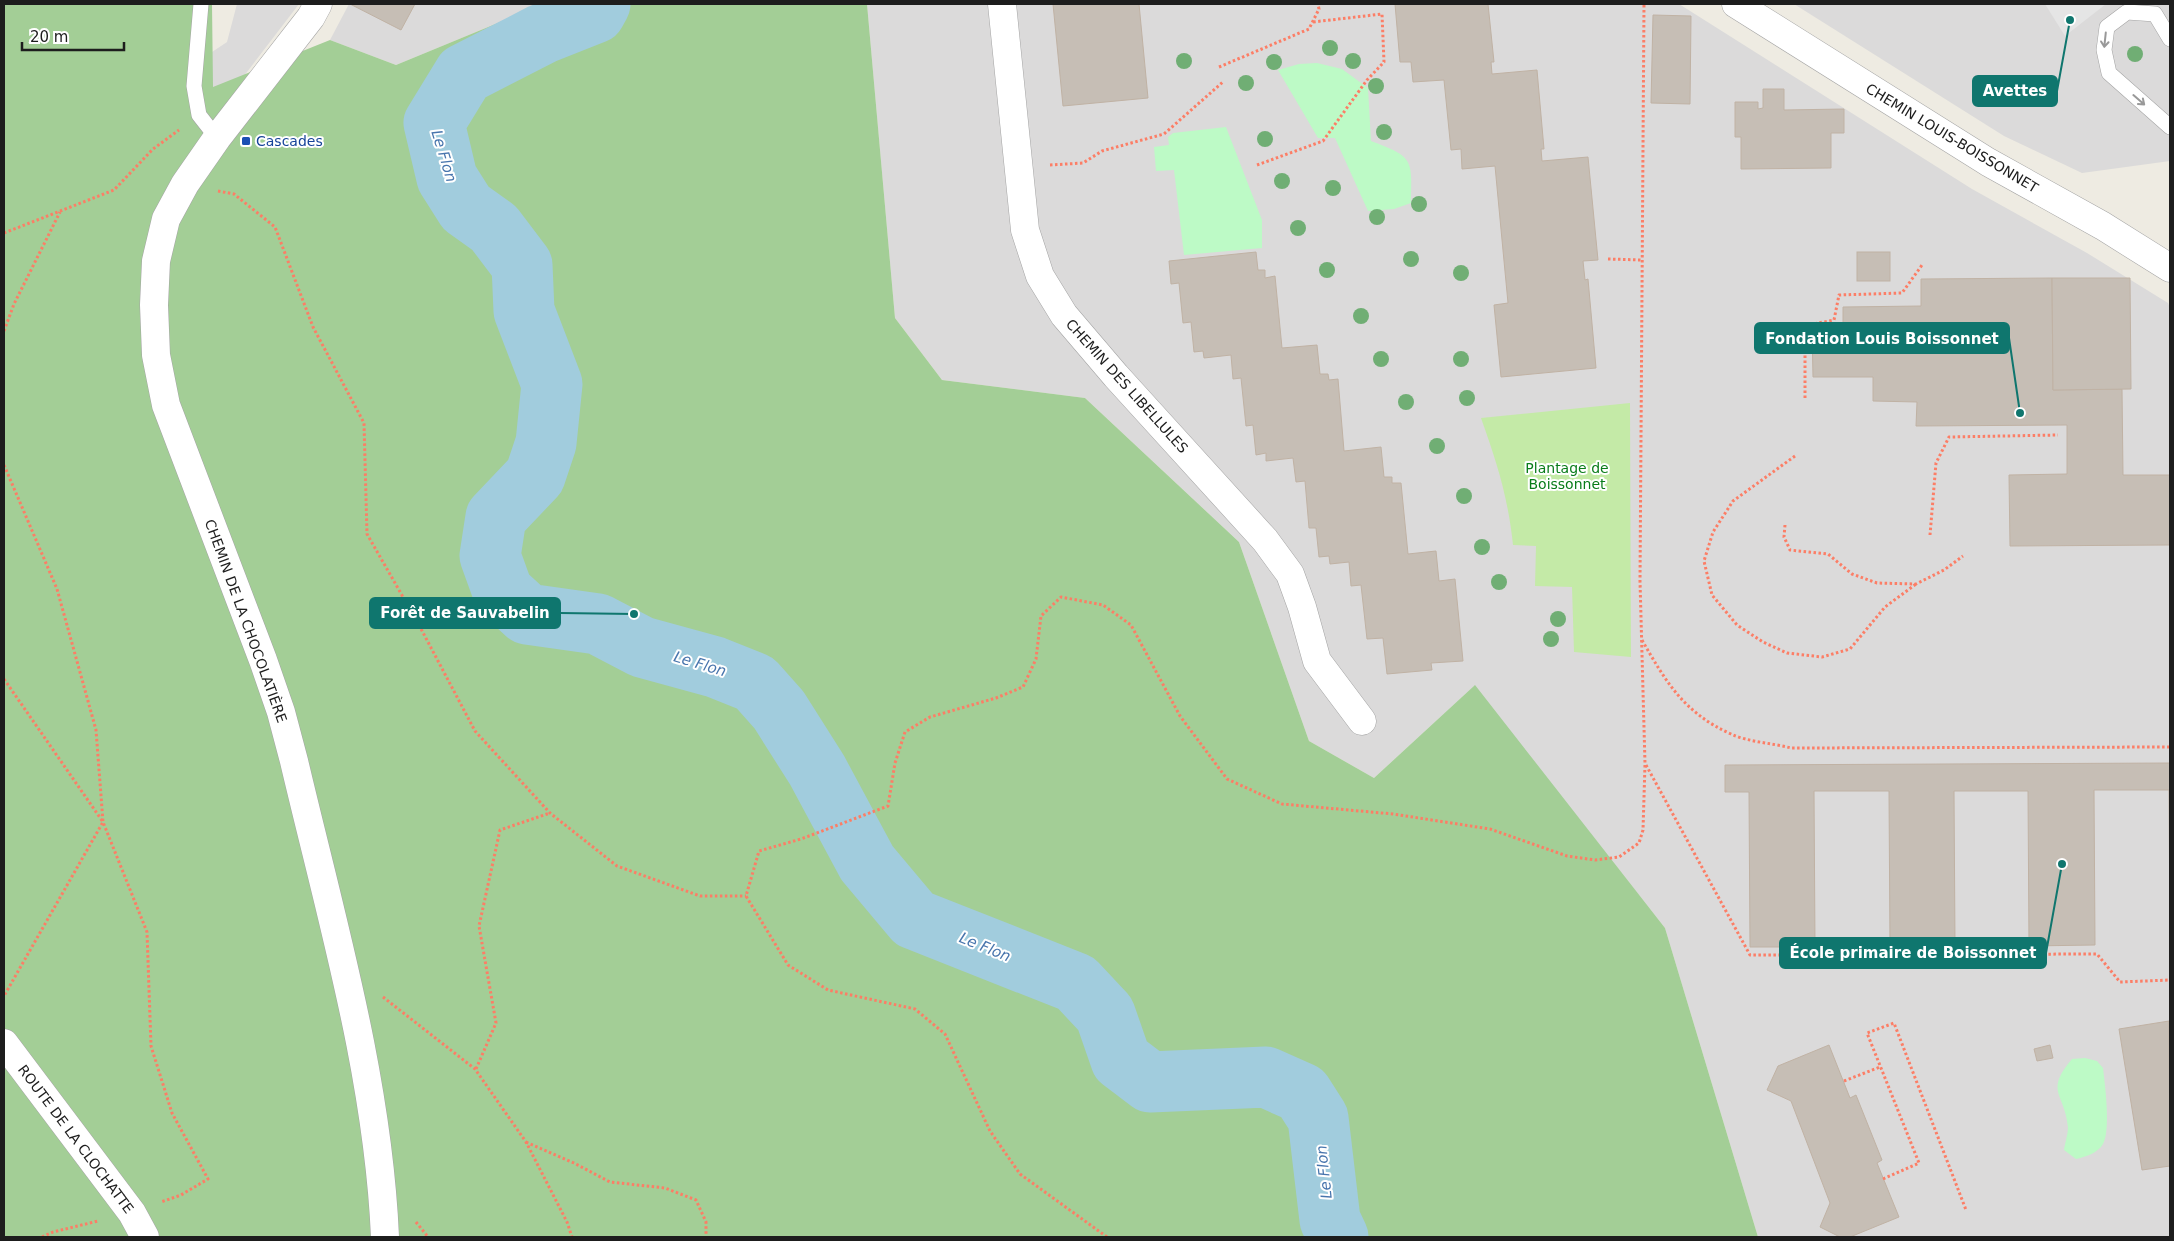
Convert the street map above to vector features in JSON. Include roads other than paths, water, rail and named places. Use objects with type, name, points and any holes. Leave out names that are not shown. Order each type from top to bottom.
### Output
[{"type":"street","points":[[217,138],[311,17],[318,4]]},
{"type":"street","name":"CHEMIN DES LIBELLULES","points":[[1002,4],[1025,230],[1040,276],[1064,315],[1116,376],[1265,540],[1290,574],[1302,607],[1317,661],[1362,721]]},
{"type":"street","name":"CHEMIN LOUIS-BOISSONNET","points":[[1736,4],[1988,162],[2103,226],[2170,268]]},
{"type":"street","name":"CHEMIN DE LA CHOCOLATIÈRE","points":[[217,138],[185,184],[166,219],[156,261],[156,356],[166,405],[263,660],[281,712],[294,761],[363,1058],[383,1194],[385,1237]]},
{"type":"street","name":"ROUTE DE LA CLOCHATTE","points":[[4,1043],[132,1213],[145,1237]]},
{"type":"lane","points":[[201,4],[194,86],[199,115],[217,138]]},
{"type":"lane","points":[[2170,39],[2154,14],[2127,12],[2106,28],[2104,50],[2109,73],[2170,128]]},
{"type":"waterway","name":"Le Flon","points":[[600,4],[595,13],[542,34],[464,74],[434,123],[447,178],[466,208],[494,228],[522,265],[524,311],[552,384],[546,443],[535,476],[496,517],[490,556],[503,592],[527,614],[598,624],[642,647],[715,667],[755,683],[779,710],[817,770],[867,863],[914,919],[1076,983],[1105,1014],[1121,1060],[1150,1082],[1266,1077],[1302,1093],[1318,1118],[1330,1220],[1338,1237]]},
{"type":"place","name":"Avettes","points":[[2070,20]]},
{"type":"place","name":"Cascades","points":[[246,141]]},
{"type":"place","name":"Fondation Louis Boissonnet","points":[[2020,413]]},
{"type":"place","name":"Forêt de Sauvabelin","points":[[634,614]]},
{"type":"place","name":"École primaire de Boissonnet","points":[[2062,864]]},
{"type":"park label","name":"Plantage de Boissonnet","points":[[1567,476]]}]
